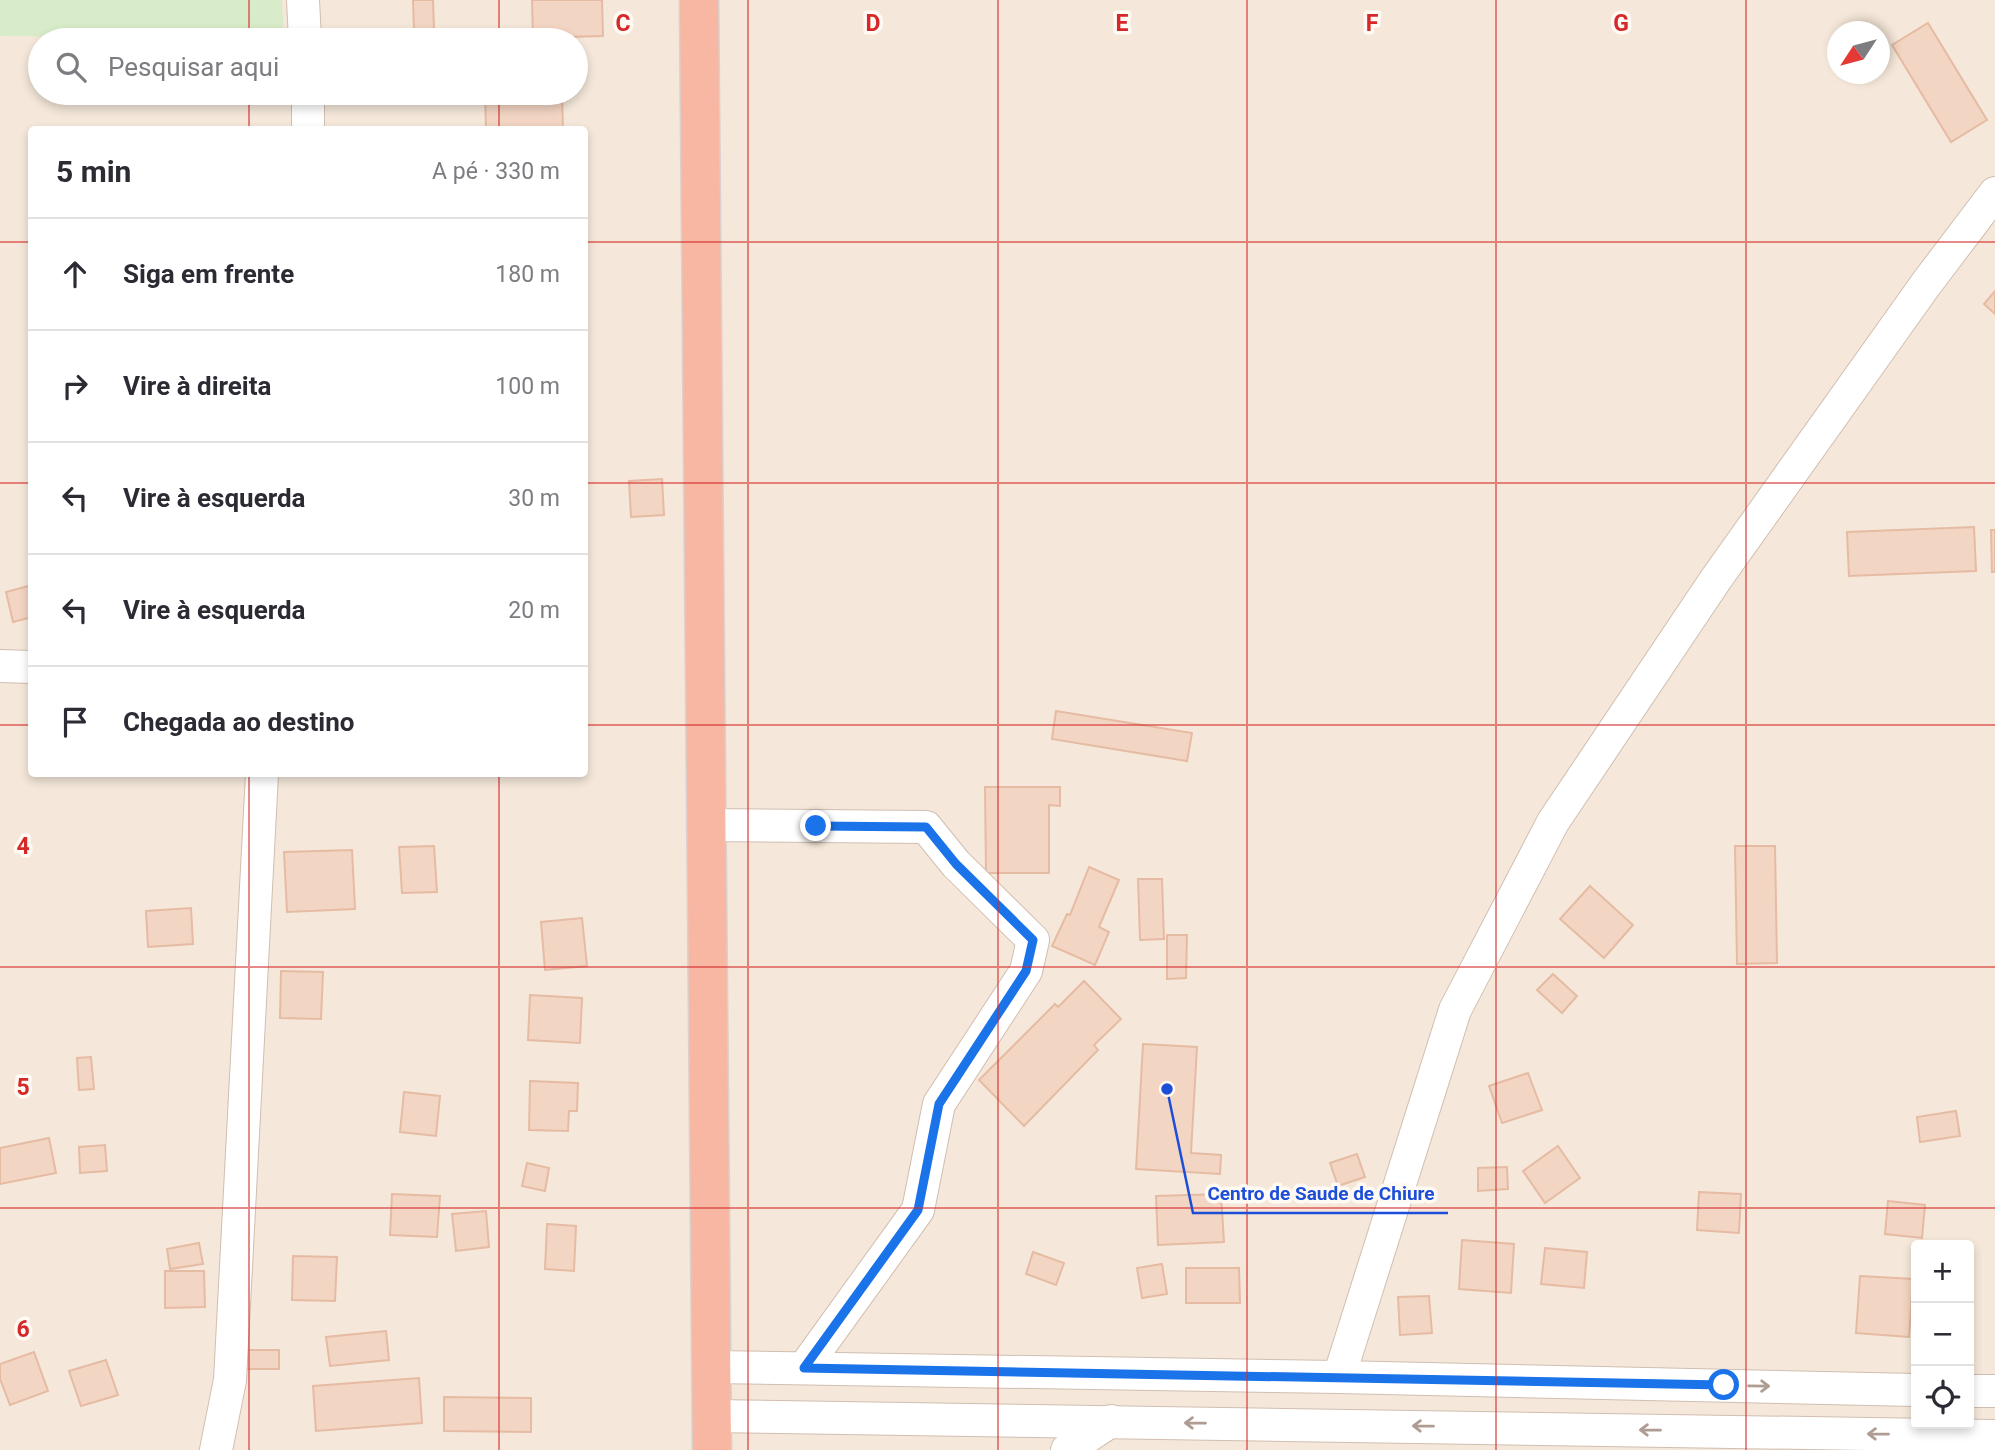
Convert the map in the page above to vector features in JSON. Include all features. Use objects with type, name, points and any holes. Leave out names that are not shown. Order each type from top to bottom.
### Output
[{"type":"highway","points":[[699,0],[712,1433]]},
{"type":"street","points":[[303,0],[304,28]]},
{"type":"street","points":[[308,105],[308,126]]},
{"type":"street","points":[[1339,1377],[1454,1010],[1553,822],[1716,579],[1926,284],[1995,193]]},
{"type":"street","points":[[0,666],[28,667]]},
{"type":"street","points":[[216,1450],[230,1380],[262,777]]},
{"type":"street","points":[[706,825],[926,827],[956,864],[1033,940],[1026,971],[939,1104],[918,1210],[804,1368]]},
{"type":"street","points":[[711,1367],[1911,1390]]},
{"type":"street","points":[[1974,1391],[1995,1391]]},
{"type":"street","points":[[1067,1450],[1111,1421]]},
{"type":"street","points":[[712,1433],[1111,1421],[1995,1436]]},
{"type":"shaded area","points":[[0,0],[1995,0],[1995,1450],[0,1450]]},
{"type":"green space","points":[[0,0],[282,0],[283,28],[28,28],[28,36],[0,36]]},
{"type":"building","points":[[413,0],[433,0],[434,28],[414,28]]},
{"type":"building","points":[[532,0],[602,0],[603,36],[588,36],[588,28],[533,28]]},
{"type":"building","points":[[1928,23],[1987,120],[1951,142],[1892,45]]},
{"type":"building","points":[[485,105],[562,105],[563,126],[486,126]]},
{"type":"building","points":[[1995,291],[1995,314],[1984,304]]},
{"type":"building","points":[[662,479],[664,515],[631,517],[629,481]]},
{"type":"building","points":[[1974,527],[1976,571],[1849,576],[1847,532]]},
{"type":"building","points":[[1991,530],[1995,530],[1995,572],[1992,572]]},
{"type":"building","points":[[28,586],[28,618],[13,622],[6,592]]},
{"type":"building","points":[[1056,711],[1192,733],[1187,761],[1052,739]]},
{"type":"building","points":[[985,787],[1060,787],[1060,806],[1049,805],[1049,873],[986,873]]},
{"type":"building","points":[[434,846],[437,892],[402,893],[399,847]]},
{"type":"building","points":[[1735,846],[1775,846],[1777,963],[1737,964]]},
{"type":"building","points":[[352,850],[355,909],[287,912],[284,852]]},
{"type":"building","points":[[1089,867],[1119,880],[1099,927],[1109,932],[1095,965],[1052,946],[1067,914],[1070,915]]},
{"type":"building","points":[[1138,879],[1162,879],[1164,939],[1140,940]]},
{"type":"building","points":[[1590,886],[1633,925],[1604,958],[1560,919]]},
{"type":"building","points":[[191,908],[193,944],[148,947],[146,911]]},
{"type":"building","points":[[582,918],[587,966],[545,970],[541,922]]},
{"type":"building","points":[[1167,935],[1187,935],[1186,978],[1167,979]]},
{"type":"building","points":[[281,971],[323,972],[321,1019],[280,1018]]},
{"type":"building","points":[[1553,974],[1577,996],[1562,1013],[1537,990]]},
{"type":"building","points":[[1084,981],[1121,1019],[1094,1045],[1098,1050],[1024,1126],[979,1080],[1055,1004],[1058,1007]]},
{"type":"building","points":[[530,995],[582,998],[580,1043],[528,1040]]},
{"type":"building","points":[[1143,1044],[1197,1047],[1191,1153],[1221,1155],[1220,1174],[1136,1169]]},
{"type":"building","points":[[91,1057],[94,1089],[79,1090],[77,1058]]},
{"type":"building","points":[[1528,1073],[1542,1110],[1502,1123],[1489,1086]]},
{"type":"building","points":[[530,1081],[578,1083],[577,1111],[569,1111],[568,1131],[529,1130]]},
{"type":"building","points":[[404,1092],[440,1096],[436,1136],[400,1132]]},
{"type":"building","points":[[1956,1111],[1960,1136],[1920,1142],[1917,1117]]},
{"type":"building","points":[[49,1138],[56,1173],[0,1184],[0,1148]]},
{"type":"building","points":[[105,1145],[107,1171],[80,1173],[79,1147]]},
{"type":"building","points":[[1558,1146],[1580,1178],[1545,1203],[1523,1171]]},
{"type":"building","points":[[1357,1154],[1365,1177],[1338,1186],[1330,1163]]},
{"type":"building","points":[[527,1163],[549,1168],[545,1191],[522,1186]]},
{"type":"building","points":[[1507,1167],[1508,1189],[1478,1191],[1478,1168]]},
{"type":"building","points":[[1699,1192],[1741,1194],[1739,1233],[1697,1230]]},
{"type":"building","points":[[392,1194],[440,1196],[437,1237],[390,1235]]},
{"type":"building","points":[[1221,1194],[1224,1242],[1158,1245],[1156,1196]]},
{"type":"building","points":[[1888,1201],[1925,1205],[1922,1238],[1885,1234]]},
{"type":"building","points":[[486,1211],[489,1247],[456,1251],[452,1214]]},
{"type":"building","points":[[547,1224],[576,1226],[574,1271],[545,1269]]},
{"type":"building","points":[[1462,1240],[1514,1244],[1511,1293],[1459,1289]]},
{"type":"building","points":[[199,1243],[203,1264],[170,1269],[167,1249]]},
{"type":"building","points":[[1545,1248],[1587,1252],[1584,1288],[1541,1284]]},
{"type":"building","points":[[1033,1252],[1064,1263],[1056,1285],[1026,1274]]},
{"type":"building","points":[[293,1256],[337,1257],[335,1301],[292,1300]]},
{"type":"building","points":[[1162,1264],[1167,1294],[1142,1298],[1137,1268]]},
{"type":"building","points":[[1186,1268],[1239,1268],[1240,1303],[1186,1303]]},
{"type":"building","points":[[165,1271],[204,1271],[205,1307],[165,1308]]},
{"type":"building","points":[[1860,1276],[1911,1279],[1909,1337],[1856,1333]]},
{"type":"building","points":[[1429,1296],[1432,1333],[1400,1335],[1398,1297]]},
{"type":"building","points":[[386,1331],[389,1360],[330,1366],[326,1337]]},
{"type":"building","points":[[246,1350],[279,1350],[279,1369],[246,1369]]},
{"type":"building","points":[[34,1352],[48,1391],[10,1405],[0,1379],[0,1364]]},
{"type":"building","points":[[106,1360],[118,1395],[81,1406],[69,1371]]},
{"type":"building","points":[[419,1378],[422,1423],[316,1431],[313,1386]]},
{"type":"building","points":[[444,1397],[531,1398],[531,1432],[444,1431]]},
{"type":"place","name":"Centro de Saude de Chiure","points":[[1167,1089]]},
{"type":"route","points":[[816,826],[926,827],[956,864],[1033,940],[1026,971],[939,1104],[918,1210],[804,1368],[1724,1385]]}]
